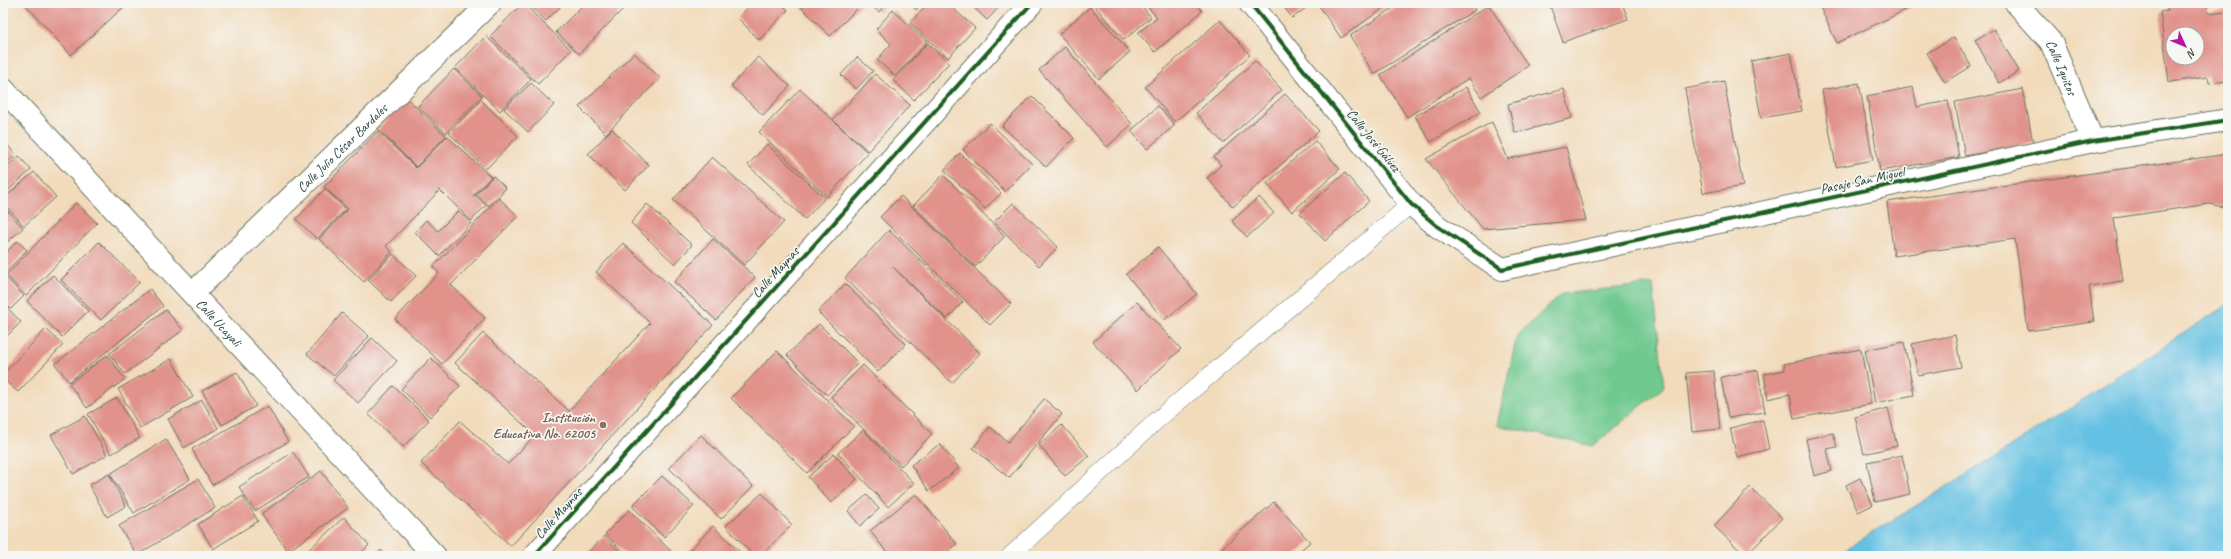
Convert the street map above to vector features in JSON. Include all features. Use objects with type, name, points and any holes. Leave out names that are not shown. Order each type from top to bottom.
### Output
[{"type":"street","name":"Calle Maynas","points":[[534,556],[1032,3]]},
{"type":"street","name":"Calle José Gálvez","points":[[1250,3],[1411,204],[1437,226],[1502,269]]},
{"type":"street","name":"Calle Iquitos","points":[[2016,3],[2051,42],[2093,141]]},
{"type":"street","name":"Calle Julio César Bardales","points":[[193,293],[485,5]]},
{"type":"street","name":"Calle Ucayali","points":[[3,89],[435,556]]},
{"type":"street","name":"Pasaje San Miguel","points":[[1502,269],[2093,141],[2228,120]]},
{"type":"lane","points":[[1010,556],[1155,422],[1411,204]]},
{"type":"green space","points":[[1653,284],[1664,387],[1593,446],[1497,425],[1517,336],[1561,294]]},
{"type":"water","points":[[2228,304],[2228,556],[1835,556],[2004,451]]},
{"type":"building","points":[[24,3],[128,3],[71,55]]},
{"type":"building","points":[[523,3],[571,50],[538,84],[490,36]]},
{"type":"building","points":[[527,3],[556,3],[560,7],[546,21]]},
{"type":"building","points":[[585,3],[621,3],[625,7],[579,54],[556,32]]},
{"type":"building","points":[[752,3],[781,3],[788,10],[759,40],[738,18]]},
{"type":"building","points":[[797,3],[863,3],[830,36]]},
{"type":"building","points":[[868,3],[887,3],[879,12]]},
{"type":"building","points":[[909,3],[922,3],[916,10]]},
{"type":"building","points":[[928,3],[947,3],[975,28],[948,58],[910,23]]},
{"type":"building","points":[[969,3],[1003,3],[987,20]]},
{"type":"building","points":[[1139,3],[1151,17],[1124,40],[1093,4]]},
{"type":"building","points":[[1144,3],[1196,3],[1202,11],[1155,52],[1138,33],[1157,17]]},
{"type":"building","points":[[1281,3],[1313,3],[1292,18]]},
{"type":"building","points":[[1317,3],[1391,3],[1341,38]]},
{"type":"building","points":[[1401,3],[1471,3],[1475,10],[1374,74],[1350,36]]},
{"type":"building","points":[[1549,3],[1622,3],[1628,19],[1563,42]]},
{"type":"building","points":[[1818,3],[1920,3],[1837,43]]},
{"type":"building","points":[[2167,3],[2207,3],[2208,13],[2228,11],[2228,81],[2209,83],[2208,77],[2169,82],[2167,66],[2205,66],[2205,26],[2165,26],[2165,51],[2160,12],[2168,11]]},
{"type":"building","points":[[1489,5],[1528,66],[1481,97],[1469,78],[1407,117],[1380,75]]},
{"type":"building","points":[[1090,7],[1130,52],[1099,79],[1059,34]]},
{"type":"building","points":[[893,10],[927,42],[895,76],[877,60],[891,44],[876,29]]},
{"type":"building","points":[[1220,20],[1250,55],[1175,122],[1145,87]]},
{"type":"building","points":[[1994,29],[2019,71],[1999,83],[1975,40]]},
{"type":"building","points":[[486,36],[531,79],[500,111],[455,68]]},
{"type":"building","points":[[1954,37],[1971,66],[1945,82],[1927,53]]},
{"type":"building","points":[[928,43],[949,63],[914,100],[893,80]]},
{"type":"building","points":[[1065,47],[1132,124],[1107,147],[1039,70]]},
{"type":"building","points":[[634,53],[660,78],[606,134],[579,107]]},
{"type":"building","points":[[1791,53],[1802,111],[1761,118],[1751,61]]},
{"type":"building","points":[[758,57],[790,86],[763,115],[731,86]]},
{"type":"building","points":[[857,57],[873,71],[856,89],[841,75]]},
{"type":"building","points":[[1255,61],[1282,90],[1223,143],[1196,113]]},
{"type":"building","points":[[454,69],[482,96],[446,133],[418,106]]},
{"type":"building","points":[[875,74],[910,105],[868,151],[833,120]]},
{"type":"building","points":[[1724,81],[1743,186],[1703,193],[1685,89]]},
{"type":"building","points":[[531,83],[554,105],[528,132],[504,109]]},
{"type":"building","points":[[1859,83],[1873,160],[1836,167],[1822,90]]},
{"type":"building","points":[[1466,87],[1481,112],[1431,142],[1415,116]]},
{"type":"building","points":[[1913,87],[1917,107],[1948,101],[1959,157],[1880,171],[1867,96]]},
{"type":"building","points":[[800,89],[868,153],[827,197],[759,132]]},
{"type":"building","points":[[1564,89],[1572,118],[1515,133],[1508,104]]},
{"type":"building","points":[[2023,89],[2033,143],[1965,156],[1955,102]]},
{"type":"building","points":[[1285,94],[1319,131],[1233,207],[1207,178],[1221,165],[1214,157]]},
{"type":"building","points":[[1032,96],[1074,138],[1046,167],[1002,126]]},
{"type":"building","points":[[407,98],[446,136],[416,167],[378,129]]},
{"type":"building","points":[[481,100],[518,136],[486,169],[449,133]]},
{"type":"building","points":[[1158,106],[1175,125],[1147,149],[1131,131]]},
{"type":"building","points":[[1492,122],[1508,159],[1566,147],[1586,220],[1483,229],[1426,159]]},
{"type":"building","points":[[990,123],[1032,164],[1005,191],[963,150]]},
{"type":"building","points":[[612,129],[649,165],[625,190],[588,154]]},
{"type":"building","points":[[378,131],[416,168],[447,136],[491,177],[473,196],[475,195],[486,205],[471,221],[440,190],[386,246],[392,252],[364,282],[319,239],[348,209],[324,187]]},
{"type":"building","points":[[3,140],[16,155],[3,167]]},
{"type":"building","points":[[1315,141],[1340,169],[1292,212],[1267,183]]},
{"type":"building","points":[[767,144],[825,198],[805,219],[748,165]]},
{"type":"building","points":[[960,153],[1001,193],[985,209],[944,170]]},
{"type":"building","points":[[2228,154],[2228,208],[2209,204],[2114,218],[2123,281],[2089,286],[2094,322],[2028,331],[2015,239],[1894,256],[1887,202]]},
{"type":"building","points":[[19,156],[31,170],[3,195],[3,170]]},
{"type":"building","points":[[712,157],[784,222],[744,265],[673,200]]},
{"type":"building","points":[[34,172],[56,197],[24,226],[3,202],[3,199]]},
{"type":"building","points":[[1345,173],[1369,201],[1325,241],[1300,213]]},
{"type":"building","points":[[943,175],[1005,236],[975,267],[913,206]]},
{"type":"building","points":[[493,176],[506,188],[489,206],[476,194]]},
{"type":"building","points":[[325,189],[346,209],[317,239],[296,219]]},
{"type":"building","points":[[901,196],[1011,304],[990,325],[880,217]]},
{"type":"building","points":[[1259,197],[1274,213],[1247,237],[1232,221]]},
{"type":"building","points":[[499,198],[518,216],[451,285],[485,318],[442,364],[395,319],[439,273],[433,267]]},
{"type":"building","points":[[76,203],[97,223],[26,296],[6,275]]},
{"type":"building","points":[[1013,203],[1058,247],[1039,266],[994,222]]},
{"type":"building","points":[[647,204],[692,245],[675,264],[631,223]]},
{"type":"building","points":[[3,205],[23,228],[3,246]]},
{"type":"building","points":[[458,211],[471,223],[439,256],[415,232],[426,220],[438,231]]},
{"type":"building","points":[[889,230],[963,302],[947,319],[892,266],[980,353],[952,383],[845,278]]},
{"type":"building","points":[[713,239],[755,277],[716,320],[674,282]]},
{"type":"building","points":[[17,241],[27,250],[3,275],[3,256]]},
{"type":"building","points":[[99,242],[140,282],[101,320],[61,280]]},
{"type":"building","points":[[623,243],[713,325],[511,546],[421,463],[460,421],[508,464],[535,435],[455,363],[483,333],[569,411],[650,323],[596,272]]},
{"type":"building","points":[[1158,247],[1197,294],[1164,320],[1126,274]]},
{"type":"building","points":[[393,254],[416,276],[391,302],[368,280]]},
{"type":"building","points":[[3,275],[24,296],[11,309],[3,301]]},
{"type":"building","points":[[53,275],[88,311],[62,337],[27,301]]},
{"type":"building","points":[[845,284],[906,344],[878,372],[818,312]]},
{"type":"building","points":[[150,289],[163,306],[69,382],[55,364]]},
{"type":"building","points":[[1137,302],[1181,349],[1138,390],[1093,342]]},
{"type":"building","points":[[3,303],[21,322],[3,340]]},
{"type":"building","points":[[166,310],[183,330],[125,374],[109,354]]},
{"type":"building","points":[[342,313],[369,336],[334,376],[307,354]]},
{"type":"building","points":[[819,324],[858,363],[827,395],[787,355]]},
{"type":"building","points":[[46,329],[63,345],[18,392],[3,379],[3,374]]},
{"type":"building","points":[[1955,335],[1961,367],[1918,375],[1912,344]]},
{"type":"building","points":[[372,338],[397,361],[358,403],[333,380]]},
{"type":"building","points":[[1904,342],[1914,395],[1875,403],[1865,350]]},
{"type":"building","points":[[1861,349],[1871,404],[1794,419],[1790,394],[1768,399],[1764,374],[1785,370],[1784,364]]},
{"type":"building","points":[[777,351],[854,426],[807,473],[731,398]]},
{"type":"building","points":[[107,355],[125,379],[87,408],[69,384]]},
{"type":"building","points":[[431,358],[460,386],[430,417],[401,389]]},
{"type":"building","points":[[171,359],[193,397],[140,428],[118,389]]},
{"type":"building","points":[[863,365],[932,434],[901,466],[831,397]]},
{"type":"building","points":[[1758,370],[1765,412],[1728,418],[1721,377]]},
{"type":"building","points":[[1714,371],[1720,429],[1692,432],[1686,373]]},
{"type":"building","points":[[237,372],[256,406],[222,425],[202,391]]},
{"type":"building","points":[[393,386],[429,420],[403,447],[368,414]]},
{"type":"building","points":[[117,398],[140,438],[111,454],[88,414]]},
{"type":"building","points":[[1044,399],[1062,414],[1009,478],[973,448],[990,427],[1008,442]]},
{"type":"building","points":[[202,400],[218,428],[184,448],[168,419]]},
{"type":"building","points":[[268,406],[288,442],[212,485],[192,449]]},
{"type":"building","points":[[1888,408],[1897,446],[1864,454],[1855,417]]},
{"type":"building","points":[[85,416],[107,455],[73,474],[51,435]]},
{"type":"building","points":[[1763,420],[1769,449],[1737,457],[1730,428]]},
{"type":"building","points":[[1062,425],[1089,456],[1065,476],[1039,445]]},
{"type":"building","points":[[863,430],[914,483],[888,507],[838,453]]},
{"type":"building","points":[[1833,433],[1837,447],[1827,449],[1832,471],[1814,476],[1806,439]]},
{"type":"building","points":[[701,435],[753,486],[721,519],[669,468]]},
{"type":"building","points":[[166,439],[190,479],[134,513],[110,474]]},
{"type":"building","points":[[940,444],[959,468],[929,491],[911,465]]},
{"type":"building","points":[[293,452],[309,477],[255,511],[239,487]]},
{"type":"building","points":[[834,454],[857,479],[831,503],[808,477]]},
{"type":"building","points":[[1902,455],[1910,494],[1875,502],[1867,462]]},
{"type":"building","points":[[321,471],[348,508],[288,551],[261,514]]},
{"type":"building","points":[[109,474],[126,506],[107,517],[89,485]]},
{"type":"building","points":[[662,476],[694,506],[664,537],[632,506]]},
{"type":"building","points":[[1860,478],[1873,505],[1858,512],[1846,485]]},
{"type":"building","points":[[198,479],[215,508],[137,555],[119,526]]},
{"type":"building","points":[[1750,487],[1782,518],[1746,556],[1714,526]]},
{"type":"building","points":[[762,493],[792,525],[760,556],[754,556],[726,526]]},
{"type":"building","points":[[916,494],[957,544],[943,556],[890,556],[870,531]]},
{"type":"building","points":[[867,495],[879,509],[860,526],[848,511]]},
{"type":"building","points":[[243,496],[258,521],[213,549],[198,524]]},
{"type":"building","points":[[1274,502],[1310,542],[1294,556],[1213,556]]},
{"type":"building","points":[[629,510],[676,556],[627,556],[605,534]]},
{"type":"building","points":[[344,517],[369,545],[358,556],[302,556]]},
{"type":"building","points":[[713,526],[741,553],[738,556],[689,556],[686,554]]},
{"type":"building","points":[[604,536],[624,556],[585,556]]},
{"type":"building","points":[[381,550],[387,556],[375,556]]},
{"type":"building","points":[[1693,552],[1697,556],[1688,556]]},
{"type":"cycle path","points":[[534,556],[1032,3]]},
{"type":"cycle path","points":[[1250,3],[1411,204],[1437,226],[1502,269],[2093,141],[2228,120]]},
{"type":"place","name":"Institución Educativa No. 62005","points":[[603,425]]}]
